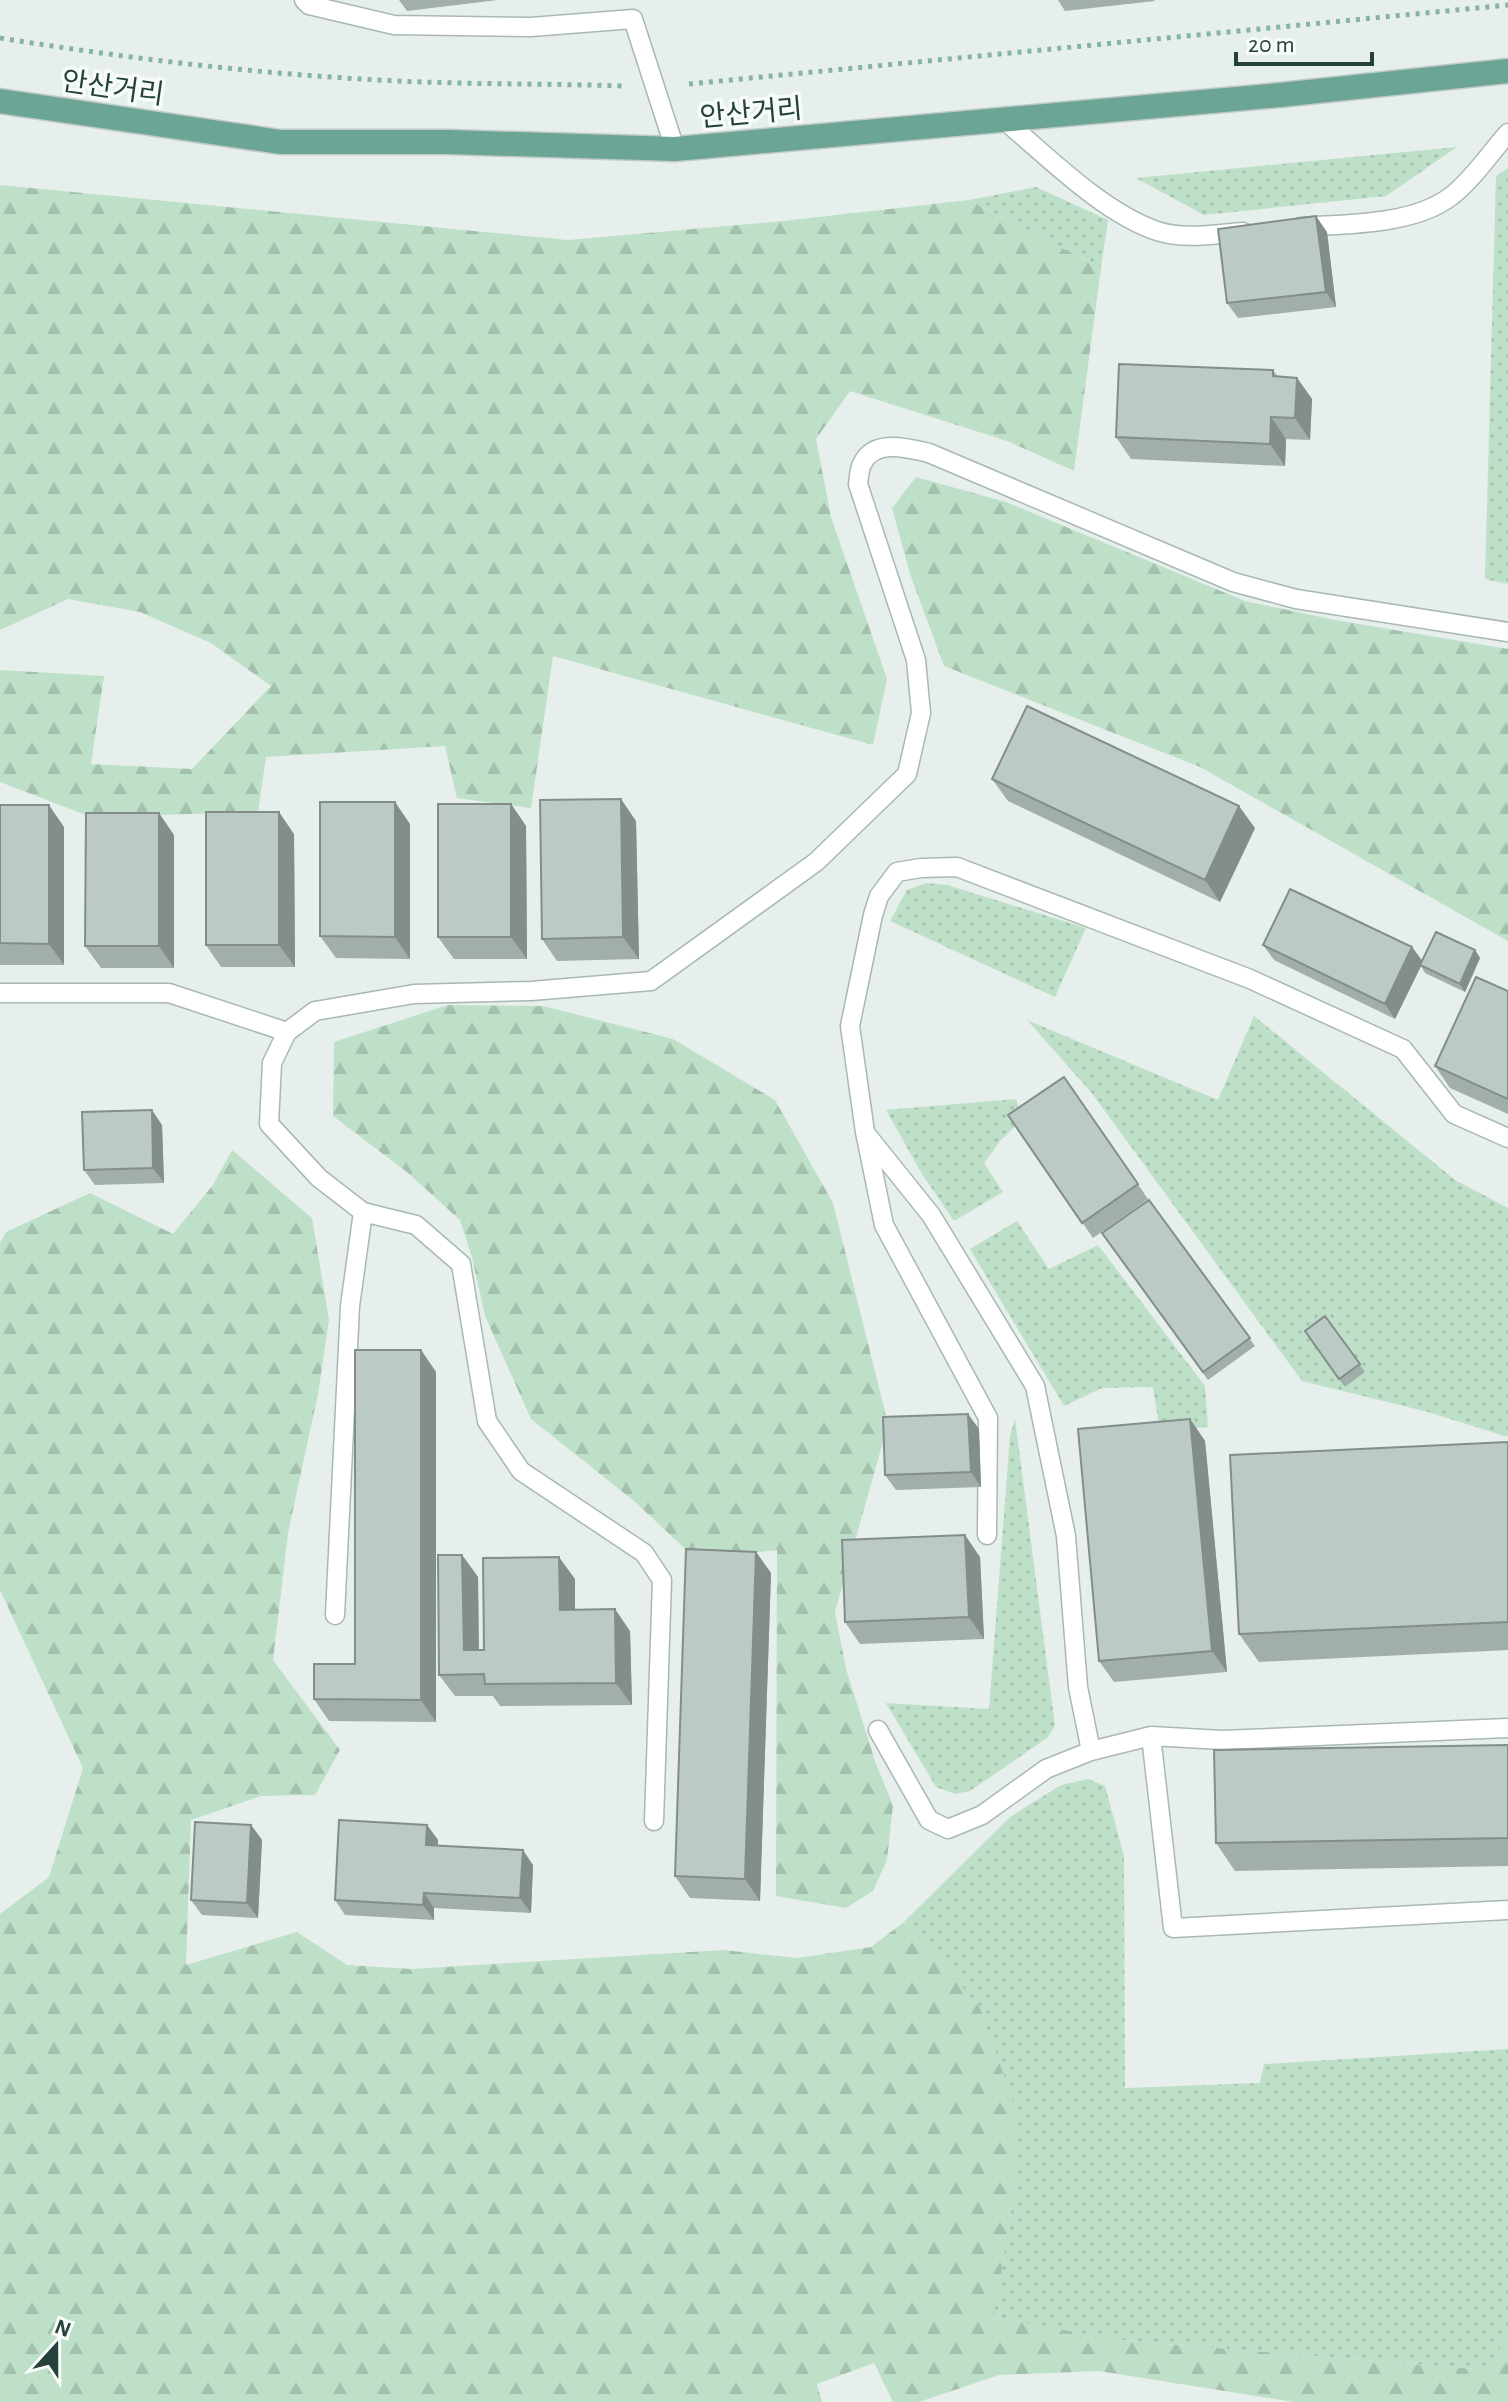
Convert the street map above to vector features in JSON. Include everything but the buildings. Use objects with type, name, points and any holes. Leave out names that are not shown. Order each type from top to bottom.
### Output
[{"type":"main road","name":"안산거리","points":[[0,101],[280,142],[449,142],[675,149],[1280,95],[1508,71]]},
{"type":"lane","points":[[304,0],[309,5],[394,25],[531,27],[633,19],[675,149]]},
{"type":"lane","points":[[1003,119],[1104,203],[1158,231],[1196,235],[1257,231]]},
{"type":"lane","points":[[1287,228],[1377,221],[1425,210],[1451,197],[1508,133]]},
{"type":"lane","points":[[654,1821],[662,1580],[644,1553],[521,1471],[487,1421],[461,1264],[416,1225],[363,1212],[319,1178],[269,1124],[272,1063],[287,1032],[315,1011],[414,994],[531,991],[651,981],[816,862],[907,774],[921,713],[916,660],[858,484],[862,462],[874,452],[895,445],[929,453],[1233,582],[1296,599],[1508,632]]},
{"type":"lane","points":[[987,1535],[988,1418],[884,1225],[865,1132],[850,1026],[879,896],[897,872],[957,867],[1250,979],[1403,1049],[1454,1114],[1508,1138]]},
{"type":"lane","points":[[0,993],[169,993],[287,1032]]},
{"type":"lane","points":[[865,1132],[931,1215],[1035,1386],[1066,1536],[1078,1687],[1091,1751]]},
{"type":"lane","points":[[335,1615],[350,1306],[363,1212]]},
{"type":"lane","points":[[878,1730],[929,1820],[948,1829],[982,1815],[1046,1769],[1091,1751],[1151,1736],[1222,1740],[1508,1728]]},
{"type":"lane","points":[[1151,1736],[1173,1928],[1508,1910]]},
{"type":"path","points":[[0,38],[129,58],[238,70],[365,79],[655,87],[1508,5]]},
{"type":"green space","points":[[1457,147],[1386,196],[1204,215],[1136,178]]},
{"type":"green space","points":[[1508,168],[1508,584],[1485,579],[1496,176]]},
{"type":"green space","points":[[0,185],[568,240],[774,222],[969,200],[1101,268],[1074,471],[1007,441],[850,391],[816,439],[831,517],[887,679],[873,745],[553,656],[531,808],[457,798],[445,746],[266,757],[258,812],[91,817],[0,782],[0,670],[104,676],[91,764],[192,769],[271,686],[211,643],[140,612],[68,599],[0,630]]},
{"type":"green space","points":[[1036,187],[1108,220],[1101,268],[969,200]]},
{"type":"green space","points":[[916,477],[1006,502],[1245,601],[1335,620],[1508,649],[1508,941],[1200,767],[944,666],[910,574],[892,508]]},
{"type":"green space","points":[[926,883],[947,885],[1086,928],[1055,997],[890,921],[907,890]]},
{"type":"green space","points":[[448,1005],[543,1006],[673,1039],[775,1100],[833,1203],[888,1424],[835,1612],[846,1669],[876,1764],[893,1805],[887,1860],[873,1891],[846,1908],[776,1896],[777,1550],[696,1559],[634,1501],[531,1419],[485,1316],[460,1220],[408,1173],[333,1116],[334,1042]]},
{"type":"green space","points":[[1254,1016],[1455,1180],[1508,1208],[1508,1437],[1428,1412],[1302,1381],[1091,1092],[1027,1020],[1218,1100]]},
{"type":"green space","points":[[1016,1099],[1023,1119],[1001,1140],[984,1163],[1003,1192],[954,1221],[922,1174],[886,1110]]},
{"type":"green space","points":[[232,1150],[312,1218],[329,1320],[318,1394],[288,1533],[273,1660],[340,1750],[315,1795],[261,1796],[191,1820],[186,1965],[297,1932],[347,1965],[411,1969],[724,1950],[797,1958],[871,1947],[904,1922],[930,1945],[980,2008],[1014,2103],[1016,2183],[994,2317],[1118,2340],[1486,2370],[1508,2335],[1508,2402],[1294,2402],[1099,2371],[999,2375],[919,2402],[893,2402],[874,2363],[817,2384],[822,2402],[0,2402],[0,1914],[49,1877],[83,1768],[0,1590],[0,1243],[6,1232],[90,1193],[173,1234],[213,1185]]},
{"type":"green space","points":[[1017,1221],[1049,1269],[1098,1245],[1205,1386],[1208,1427],[1160,1431],[1153,1387],[1102,1388],[1064,1406],[970,1249]]},
{"type":"green space","points":[[1015,1419],[1055,1726],[1047,1738],[970,1791],[955,1794],[936,1787],[886,1703],[989,1709],[1010,1436]]},
{"type":"green space","points":[[1088,1779],[1105,1786],[1124,1856],[1125,2088],[1260,2083],[1264,2064],[1508,2049],[1508,2335],[1486,2370],[1118,2340],[993,2317],[1016,2183],[930,1945],[904,1922],[1010,1817],[1061,1785]]}]
